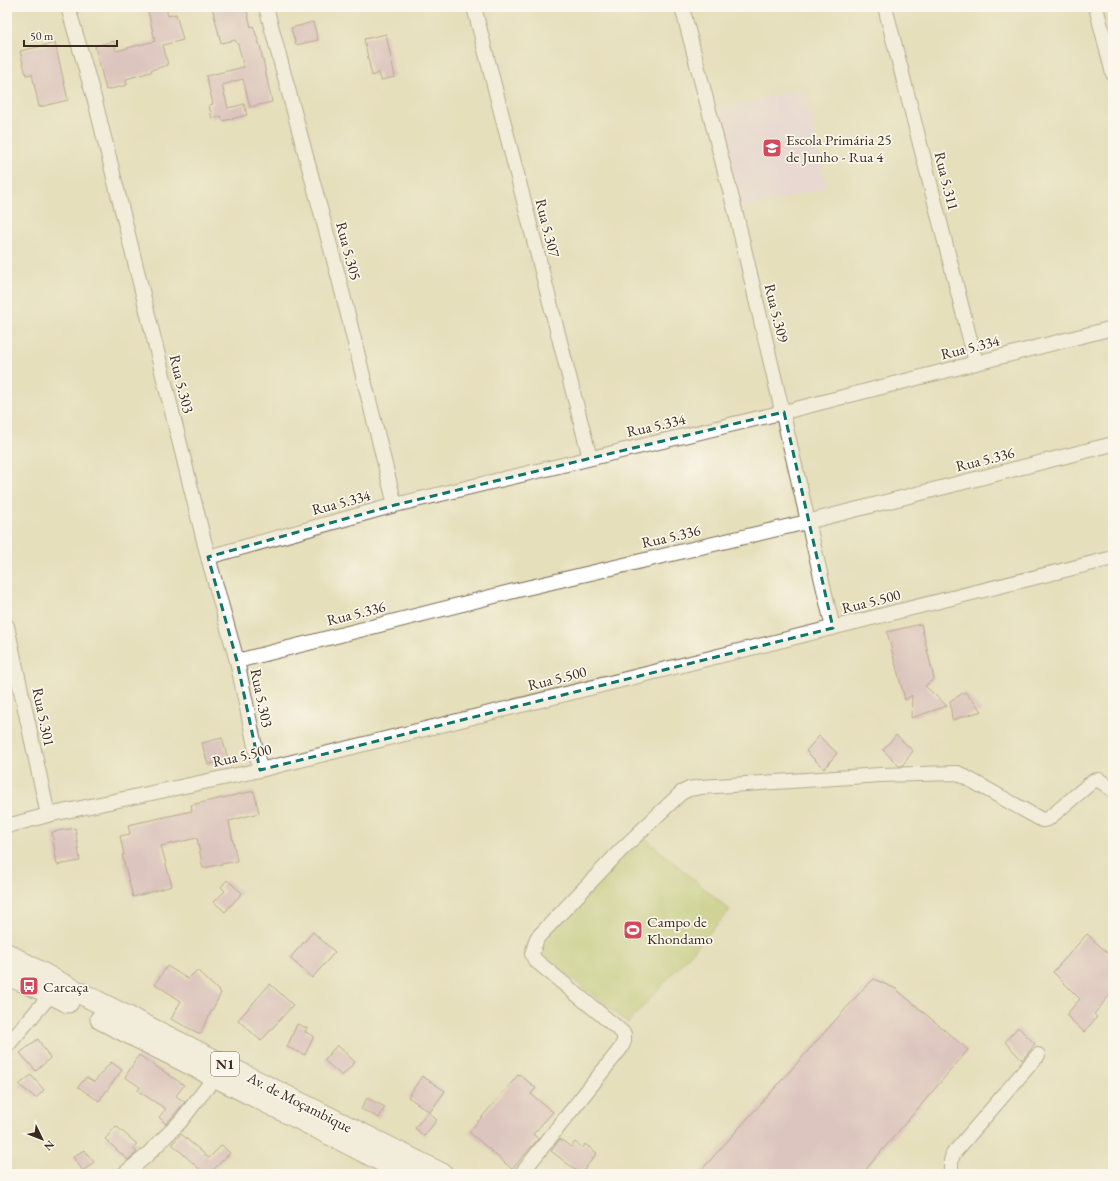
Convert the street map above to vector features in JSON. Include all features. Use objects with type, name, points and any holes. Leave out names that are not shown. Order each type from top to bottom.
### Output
[{"type":"highway","name":"Av. de Moçambique","points":[[7,954],[60,983],[442,1174]]},
{"type":"highway","name":"Av. de Moçambique","points":[[7,974],[29,986],[52,993],[215,1077],[284,1110],[393,1171]]},
{"type":"street","name":"Rua 5.303","points":[[68,7],[95,101],[208,557],[237,661],[260,770]]},
{"type":"street","name":"Rua 5.305","points":[[266,7],[338,278],[395,505]]},
{"type":"street","name":"Rua 5.307","points":[[474,7],[590,458]]},
{"type":"street","name":"Rua 5.309","points":[[682,7],[736,214],[784,412],[807,522],[833,628]]},
{"type":"street","name":"Rua 5.311","points":[[885,7],[976,363]]},
{"type":"street","points":[[1096,7],[1113,74]]},
{"type":"street","name":"Rua 5.334","points":[[208,557],[395,505],[784,412],[1113,328]]},
{"type":"street","name":"Rua 5.336","points":[[237,661],[518,590],[807,522],[1113,444]]},
{"type":"street","name":"Rua 5.500","points":[[7,826],[48,815],[260,770],[1113,558]]},
{"type":"street","name":"Rua 5.301","points":[[7,626],[48,815]]},
{"type":"street","points":[[521,1174],[621,1048],[624,1041],[624,1034],[535,960],[532,954],[537,938],[621,850],[681,794],[689,789],[700,787],[880,775],[958,774],[1042,820],[1048,819],[1092,781],[1099,780],[1113,790]]},
{"type":"street","points":[[7,1046],[52,993]]},
{"type":"street","points":[[951,1174],[951,1161],[954,1154],[1038,1055]]},
{"type":"street","points":[[124,1174],[145,1157],[180,1122],[215,1077]]},
{"type":"highlighted area","points":[[784,412],[833,628],[260,770],[237,661],[208,557],[395,505]]},
{"type":"shaded area","name":"Escola Primária 25 de Junho - Rua 4","points":[[805,88],[826,187],[742,209],[716,110]]},
{"type":"green space","name":"Campo de Khondamo","points":[[641,835],[730,910],[628,1023],[536,950]]},
{"type":"building","points":[[147,7],[166,7],[168,16],[176,14],[183,40],[163,45],[168,65],[151,70],[151,72],[126,79],[127,85],[106,90],[95,46],[114,41],[116,51],[155,41]]},
{"type":"building","points":[[212,7],[246,7],[251,27],[253,26],[260,46],[272,102],[250,107],[243,79],[222,85],[228,108],[244,104],[247,115],[223,121],[221,116],[212,119],[209,105],[213,104],[206,76],[244,67],[238,44],[235,40],[221,43]]},
{"type":"building","points":[[313,22],[318,40],[296,45],[291,28]]},
{"type":"building","points":[[386,34],[395,77],[381,80],[379,72],[372,76],[364,39]]},
{"type":"building","points":[[55,43],[68,100],[39,107],[32,74],[26,75],[20,51]]},
{"type":"building","points":[[921,624],[934,679],[925,686],[947,706],[911,718],[912,695],[905,700],[887,632]]},
{"type":"building","points":[[965,692],[982,711],[952,720],[950,701]]},
{"type":"building","points":[[896,735],[913,751],[902,766],[899,766],[883,750]]},
{"type":"building","points":[[819,736],[837,753],[824,769],[806,751]]},
{"type":"building","points":[[222,738],[228,759],[208,765],[202,743]]},
{"type":"building","points":[[254,791],[259,813],[229,821],[237,861],[203,868],[197,838],[161,846],[172,886],[133,897],[122,855],[124,855],[120,836],[130,834],[128,825],[192,811],[191,805]]},
{"type":"building","points":[[75,828],[80,861],[57,865],[52,832]]},
{"type":"building","points":[[227,880],[242,893],[225,912],[214,902],[225,891],[221,887]]},
{"type":"building","points":[[313,932],[335,952],[312,978],[290,958]]},
{"type":"building","points":[[1087,934],[1113,958],[1113,991],[1094,1014],[1097,1017],[1084,1032],[1066,1015],[1080,999],[1053,972]]},
{"type":"building","points":[[167,966],[188,979],[197,970],[221,993],[200,1034],[171,1019],[181,1001],[155,984]]},
{"type":"building","points":[[874,979],[896,989],[968,1050],[862,1174],[698,1174],[865,987]]},
{"type":"building","points":[[270,984],[293,1005],[261,1041],[238,1020]]},
{"type":"building","points":[[297,1024],[307,1028],[305,1032],[314,1036],[305,1055],[287,1047]]},
{"type":"building","points":[[1018,1027],[1035,1044],[1022,1060],[1005,1042]]},
{"type":"building","points":[[38,1039],[50,1058],[36,1071],[20,1053]]},
{"type":"building","points":[[337,1045],[355,1062],[342,1076],[324,1060]]},
{"type":"building","points":[[139,1055],[184,1085],[176,1096],[185,1102],[166,1124],[159,1117],[166,1109],[138,1091],[140,1087],[125,1077]]},
{"type":"building","points":[[111,1062],[122,1070],[99,1101],[78,1087],[86,1077],[94,1082]]},
{"type":"building","points":[[519,1074],[536,1088],[531,1094],[553,1112],[533,1134],[538,1139],[512,1169],[469,1132]]},
{"type":"building","points":[[31,1075],[44,1090],[36,1098],[19,1085]]},
{"type":"building","points":[[422,1076],[445,1091],[430,1112],[408,1097]]},
{"type":"building","points":[[367,1098],[385,1107],[379,1118],[361,1109]]},
{"type":"building","points":[[428,1112],[437,1120],[424,1136],[415,1128]]},
{"type":"building","points":[[116,1126],[137,1144],[133,1149],[137,1152],[128,1160],[105,1139]]},
{"type":"building","points":[[181,1134],[209,1158],[222,1145],[230,1153],[209,1174],[205,1174],[172,1144]]},
{"type":"building","points":[[560,1139],[571,1147],[575,1142],[583,1148],[585,1144],[597,1153],[581,1174],[551,1151]]},
{"type":"building","points":[[84,1150],[94,1162],[83,1171],[73,1157]]},
{"type":"place","name":"Escola Primária 25 de Junho - Rua 4","points":[[772,148]]},
{"type":"place","name":"Campo de Khondamo","points":[[633,930]]},
{"type":"place","name":"Carcaça","points":[[29,986]]}]
